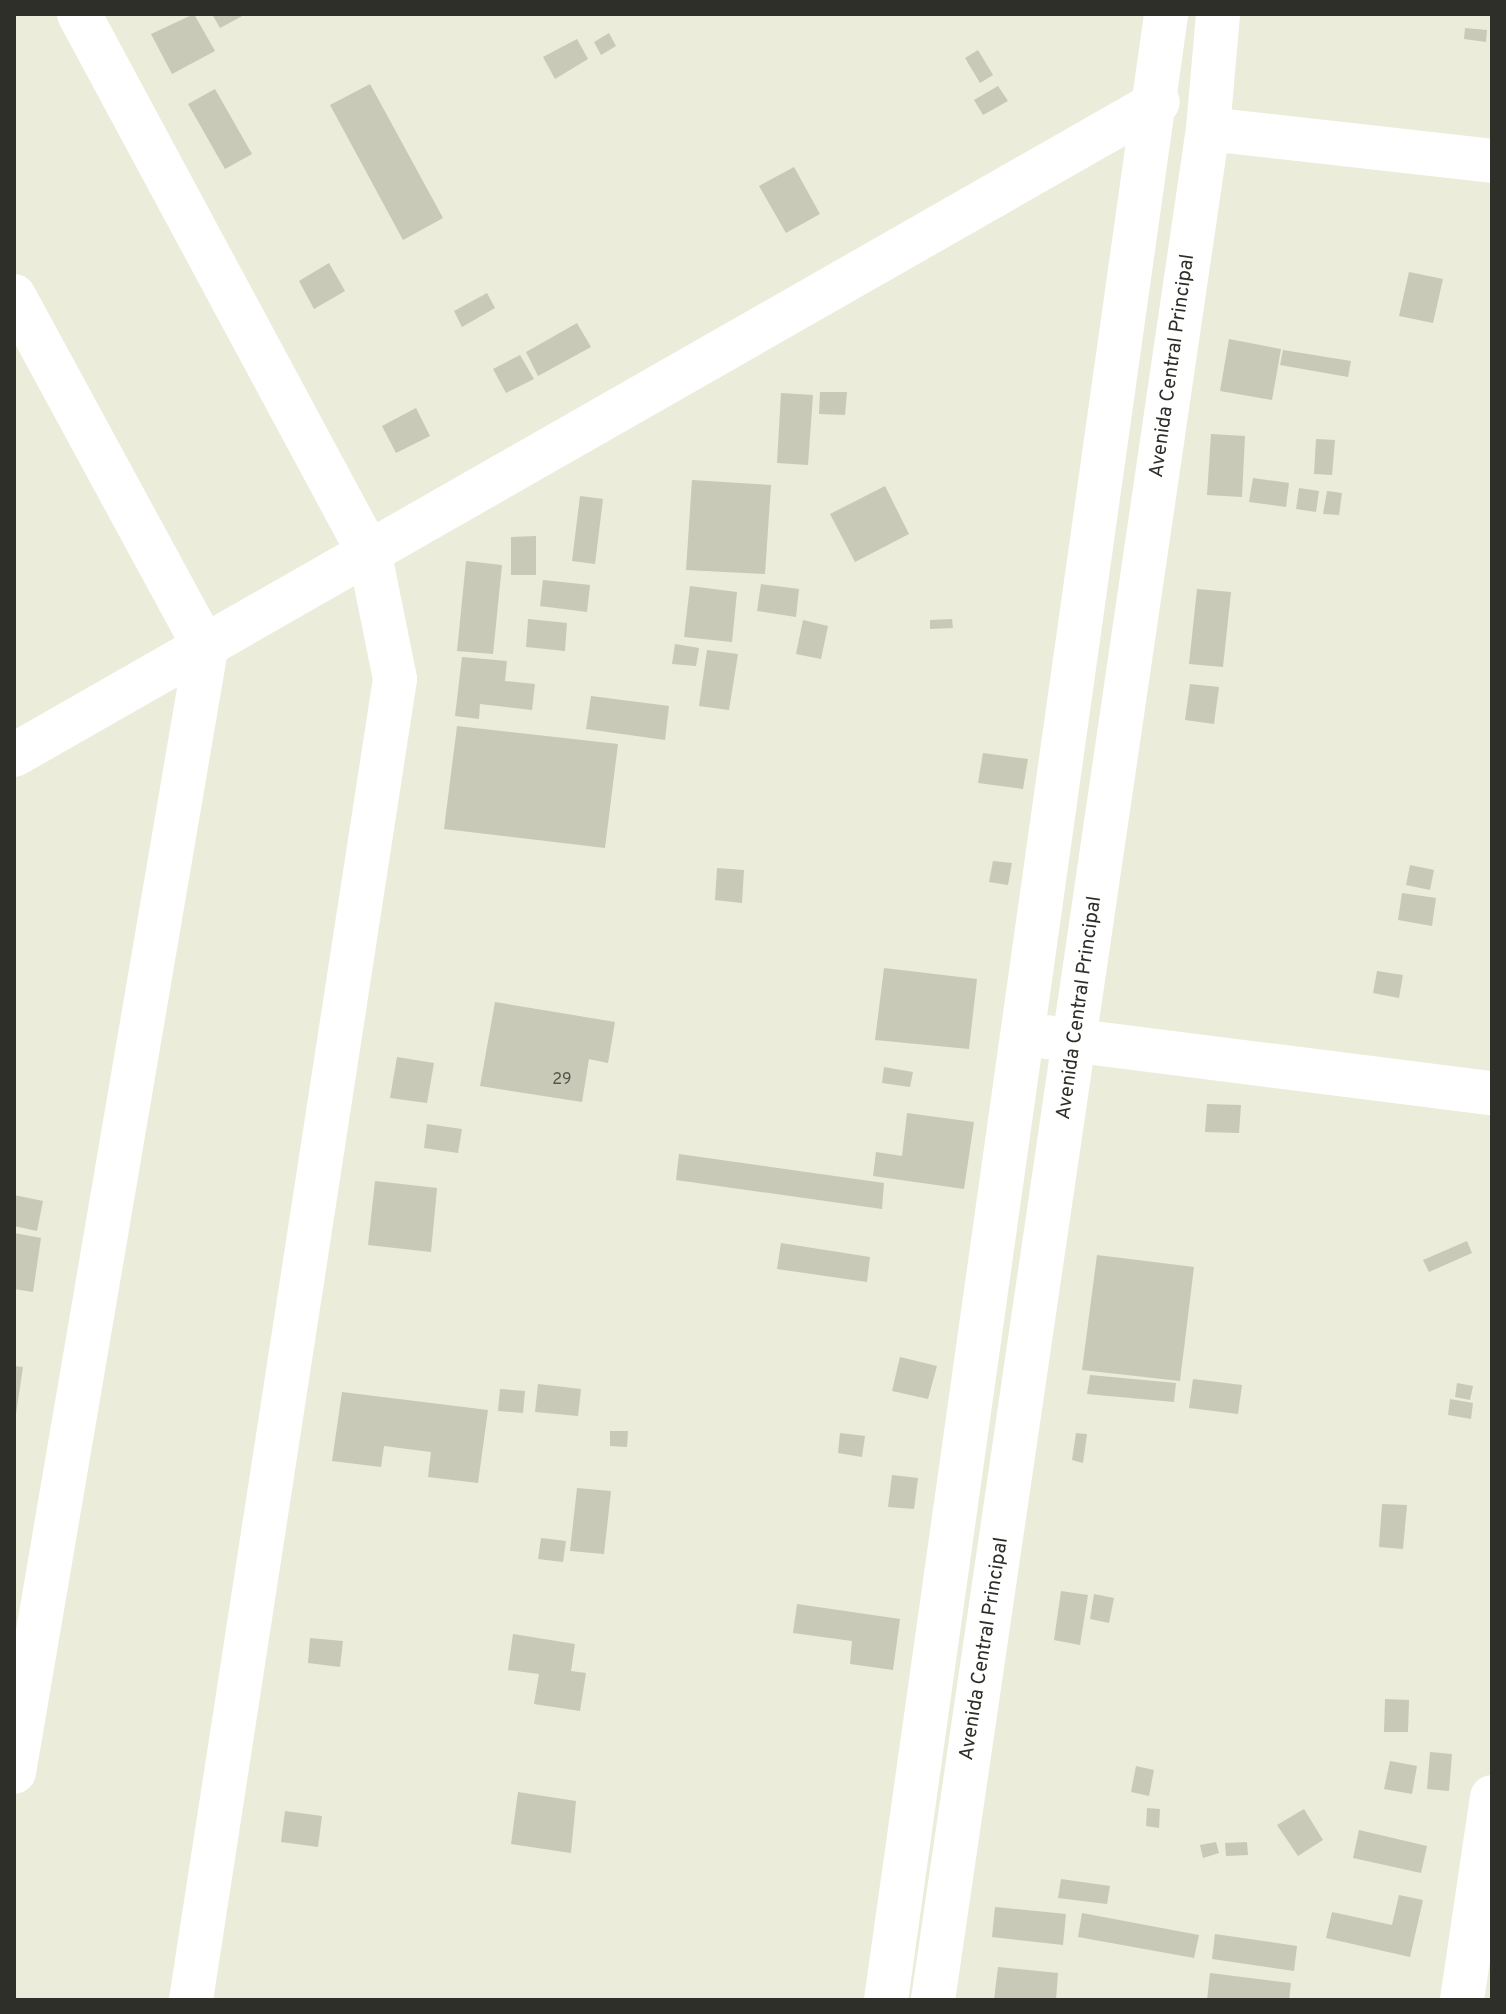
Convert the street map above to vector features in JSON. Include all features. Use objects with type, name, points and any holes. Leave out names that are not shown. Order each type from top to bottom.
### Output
[{"type":"street","points":[[79,14],[370,555],[395,679],[191,2000]]},
{"type":"street","points":[[886,2000],[1158,102],[1166,14]]},
{"type":"street","name":"Avenida Central Principal","points":[[933,2000],[1208,129],[1218,14]]},
{"type":"street","points":[[14,755],[206,649],[1158,102]]},
{"type":"street","points":[[1208,129],[1492,161]]},
{"type":"street","points":[[14,296],[206,649],[14,1772]]},
{"type":"street","points":[[1023,1034],[1492,1093]]},
{"type":"street","points":[[1462,2000],[1492,1797]]},
{"type":"building","points":[[194,14],[215,51],[172,74],[151,34]]},
{"type":"building","points":[[212,14],[246,14],[220,28]]},
{"type":"building","points":[[1465,28],[1487,30],[1486,42],[1464,39]]},
{"type":"building","points":[[609,33],[616,46],[601,55],[594,42]]},
{"type":"building","points":[[577,39],[588,59],[555,79],[543,57]]},
{"type":"building","points":[[978,50],[993,75],[980,83],[965,58]]},
{"type":"building","points":[[370,84],[443,218],[403,240],[330,105]]},
{"type":"building","points":[[998,86],[1008,101],[983,115],[974,100]]},
{"type":"building","points":[[215,89],[252,154],[225,169],[188,104]]},
{"type":"building","points":[[794,167],[820,214],[786,233],[759,186]]},
{"type":"building","points":[[329,263],[345,291],[314,309],[299,281]]},
{"type":"building","points":[[1409,272],[1443,279],[1433,323],[1399,316]]},
{"type":"building","points":[[487,293],[495,308],[462,327],[454,311]]},
{"type":"building","points":[[577,323],[591,347],[538,376],[526,352]]},
{"type":"building","points":[[1229,339],[1281,349],[1272,400],[1220,391]]},
{"type":"building","points":[[1283,350],[1351,361],[1348,377],[1280,365]]},
{"type":"building","points":[[520,355],[534,379],[506,393],[493,369]]},
{"type":"building","points":[[820,392],[847,392],[845,415],[819,414]]},
{"type":"building","points":[[781,393],[813,395],[808,465],[777,463]]},
{"type":"building","points":[[416,408],[430,436],[396,453],[382,426]]},
{"type":"building","points":[[1211,434],[1245,436],[1242,497],[1207,495]]},
{"type":"building","points":[[1316,439],[1335,440],[1332,475],[1314,474]]},
{"type":"building","points":[[1253,478],[1289,483],[1286,507],[1249,502]]},
{"type":"building","points":[[692,480],[771,485],[765,574],[686,570]]},
{"type":"building","points":[[885,486],[909,534],[855,562],[830,514]]},
{"type":"building","points":[[1299,488],[1319,491],[1316,512],[1296,509]]},
{"type":"building","points":[[1327,491],[1342,493],[1339,515],[1323,514]]},
{"type":"building","points":[[580,496],[603,499],[595,564],[572,561]]},
{"type":"building","points":[[536,536],[536,575],[511,575],[511,537]]},
{"type":"building","points":[[466,561],[502,565],[493,654],[457,651]]},
{"type":"building","points":[[543,580],[590,585],[587,612],[540,606]]},
{"type":"building","points":[[761,584],[799,589],[796,617],[757,611]]},
{"type":"building","points":[[690,586],[737,592],[732,642],[684,637]]},
{"type":"building","points":[[1197,589],[1231,592],[1223,667],[1189,664]]},
{"type":"building","points":[[528,619],[567,623],[565,651],[526,647]]},
{"type":"building","points":[[952,619],[953,628],[930,629],[930,620]]},
{"type":"building","points":[[803,620],[828,626],[821,659],[796,654]]},
{"type":"building","points":[[675,644],[699,648],[696,666],[672,664]]},
{"type":"building","points":[[707,650],[738,654],[729,710],[699,706]]},
{"type":"building","points":[[462,657],[507,661],[505,681],[535,684],[532,710],[480,704],[479,719],[455,716]]},
{"type":"building","points":[[1190,684],[1219,687],[1214,724],[1185,720]]},
{"type":"building","points":[[591,696],[669,706],[665,740],[586,729]]},
{"type":"building","points":[[457,726],[618,744],[605,848],[444,829]]},
{"type":"building","points":[[983,753],[1028,759],[1023,789],[978,783]]},
{"type":"building","points":[[993,861],[1012,863],[1008,885],[989,882]]},
{"type":"building","points":[[1410,865],[1434,870],[1430,890],[1406,885]]},
{"type":"building","points":[[717,868],[744,870],[742,903],[715,900]]},
{"type":"building","points":[[1402,893],[1436,898],[1432,926],[1398,920]]},
{"type":"building","points":[[884,968],[977,979],[969,1049],[875,1040]]},
{"type":"building","points":[[1377,971],[1403,975],[1399,998],[1373,993]]},
{"type":"building","points":[[495,1002],[615,1022],[608,1063],[589,1059],[582,1102],[480,1086]]},
{"type":"building","points":[[397,1057],[434,1063],[427,1103],[390,1098]]},
{"type":"building","points":[[884,1067],[913,1072],[910,1087],[882,1083]]},
{"type":"building","points":[[1207,1104],[1241,1105],[1239,1133],[1205,1132]]},
{"type":"building","points":[[907,1113],[974,1122],[964,1189],[873,1176],[876,1152],[902,1156]]},
{"type":"building","points":[[427,1124],[462,1129],[458,1153],[424,1148]]},
{"type":"building","points":[[679,1154],[884,1183],[882,1209],[676,1180]]},
{"type":"building","points":[[375,1181],[437,1188],[431,1252],[368,1245]]},
{"type":"building","points":[[14,1195],[43,1201],[37,1231],[14,1226]]},
{"type":"building","points":[[14,1233],[41,1238],[33,1292],[14,1289]]},
{"type":"building","points":[[1467,1241],[1472,1253],[1429,1272],[1423,1260]]},
{"type":"building","points":[[781,1243],[870,1257],[867,1282],[777,1269]]},
{"type":"building","points":[[1097,1255],[1194,1267],[1180,1381],[1082,1370]]},
{"type":"building","points":[[900,1357],[937,1366],[928,1399],[892,1391]]},
{"type":"building","points":[[14,1366],[23,1367],[16,1414],[14,1414]]},
{"type":"building","points":[[1090,1375],[1176,1383],[1174,1402],[1087,1394]]},
{"type":"building","points":[[1193,1379],[1242,1385],[1238,1414],[1189,1408]]},
{"type":"building","points":[[1457,1383],[1473,1386],[1470,1400],[1455,1397]]},
{"type":"building","points":[[538,1384],[581,1389],[578,1416],[535,1412]]},
{"type":"building","points":[[500,1389],[525,1391],[523,1413],[498,1411]]},
{"type":"building","points":[[342,1392],[488,1410],[478,1483],[428,1477],[431,1452],[384,1446],[381,1467],[332,1461]]},
{"type":"building","points":[[1450,1399],[1473,1403],[1471,1419],[1448,1415]]},
{"type":"building","points":[[610,1431],[628,1431],[627,1447],[610,1446]]},
{"type":"building","points":[[840,1433],[865,1436],[862,1457],[838,1453]]},
{"type":"building","points":[[1076,1433],[1087,1434],[1083,1463],[1072,1460]]},
{"type":"building","points":[[892,1475],[918,1478],[914,1509],[888,1507]]},
{"type":"building","points":[[577,1488],[611,1491],[604,1554],[570,1551]]},
{"type":"building","points":[[1382,1504],[1407,1505],[1403,1549],[1379,1547]]},
{"type":"building","points":[[541,1538],[566,1541],[563,1562],[538,1559]]},
{"type":"building","points":[[1061,1591],[1088,1595],[1080,1645],[1054,1640]]},
{"type":"building","points":[[1094,1594],[1114,1598],[1109,1623],[1090,1619]]},
{"type":"building","points":[[797,1604],[900,1619],[893,1670],[850,1664],[852,1641],[793,1633]]},
{"type":"building","points":[[513,1634],[575,1644],[571,1671],[586,1673],[580,1711],[534,1704],[539,1674],[508,1670]]},
{"type":"building","points":[[310,1638],[343,1641],[340,1667],[308,1663]]},
{"type":"building","points":[[1385,1699],[1409,1700],[1408,1732],[1384,1732]]},
{"type":"building","points":[[1430,1752],[1452,1754],[1449,1791],[1427,1789]]},
{"type":"building","points":[[1390,1761],[1417,1766],[1412,1794],[1384,1789]]},
{"type":"building","points":[[1136,1766],[1154,1770],[1149,1796],[1131,1792]]},
{"type":"building","points":[[518,1792],[576,1801],[571,1853],[511,1844]]},
{"type":"building","points":[[1147,1808],[1160,1809],[1159,1828],[1146,1826]]},
{"type":"building","points":[[1304,1809],[1323,1840],[1298,1856],[1277,1825]]},
{"type":"building","points":[[285,1811],[322,1816],[318,1847],[281,1842]]},
{"type":"building","points":[[1359,1830],[1427,1846],[1421,1873],[1353,1858]]},
{"type":"building","points":[[1216,1842],[1219,1853],[1203,1858],[1200,1845]]},
{"type":"building","points":[[1247,1842],[1248,1855],[1226,1856],[1225,1843]]},
{"type":"building","points":[[1061,1879],[1110,1886],[1107,1904],[1058,1898]]},
{"type":"building","points":[[1399,1895],[1423,1900],[1410,1957],[1326,1938],[1332,1912],[1392,1925]]},
{"type":"building","points":[[995,1907],[1066,1914],[1063,1945],[992,1937]]},
{"type":"building","points":[[1082,1913],[1199,1935],[1194,1958],[1078,1937]]},
{"type":"building","points":[[1215,1934],[1297,1946],[1294,1971],[1212,1959]]},
{"type":"building","points":[[998,1967],[1058,1973],[1056,2000],[994,2000]]},
{"type":"building","points":[[1210,1973],[1291,1983],[1289,2000],[1207,2000]]}]
